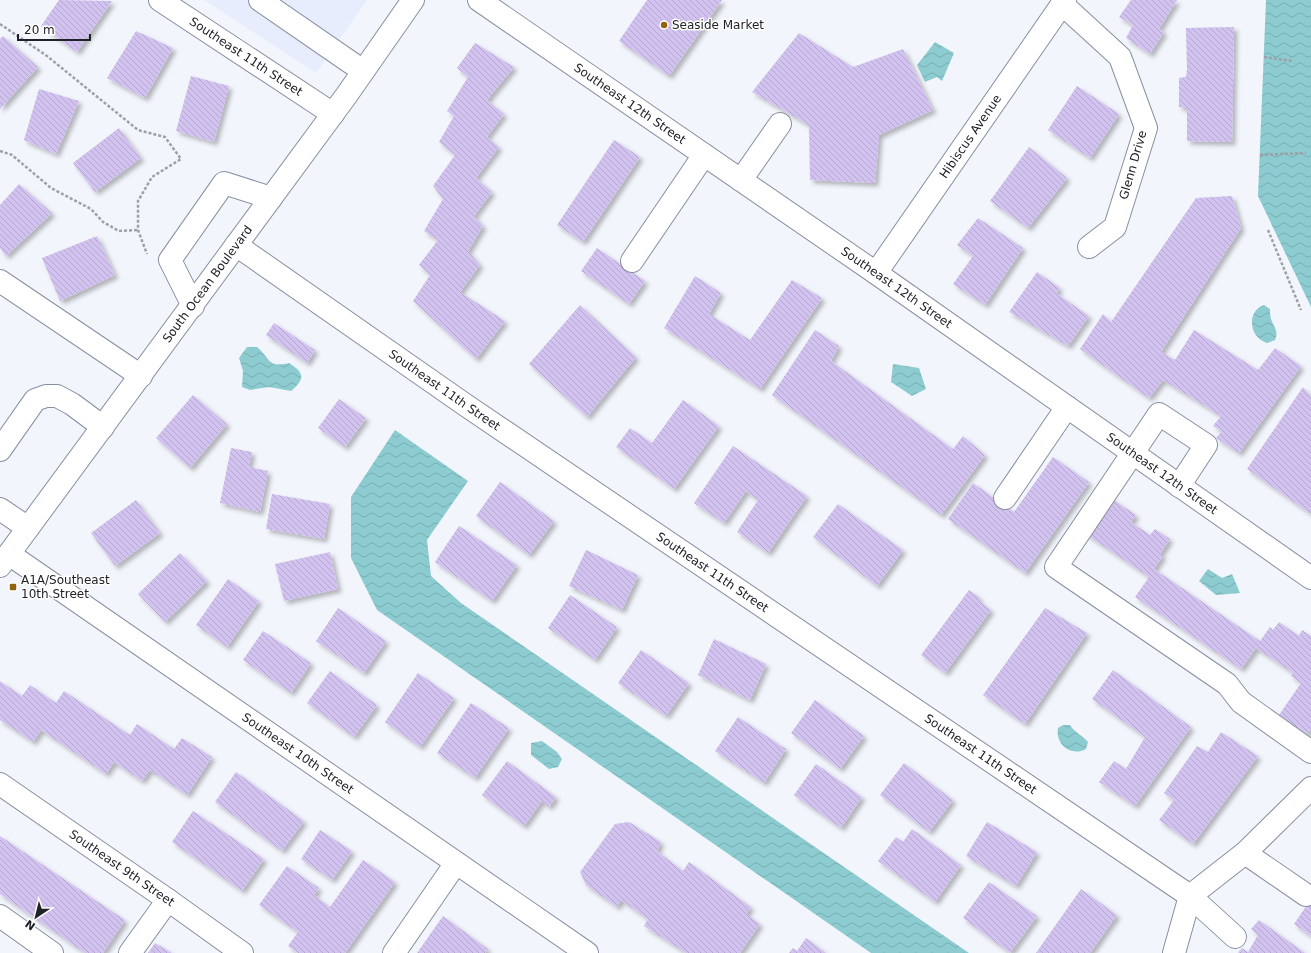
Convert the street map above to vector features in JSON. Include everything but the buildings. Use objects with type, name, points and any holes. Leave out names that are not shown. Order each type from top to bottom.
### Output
[{"type":"street","name":"Southeast 11th Street","points":[[160,0],[332,114]]},
{"type":"street","points":[[260,0],[363,71]]},
{"type":"street","name":"South Ocean Boulevard","points":[[5,560],[271,198],[413,0]]},
{"type":"street","name":"Southeast 12th Street","points":[[479,0],[876,273],[1311,578]]},
{"type":"street","name":"Glenn Drive","points":[[1064,2],[1120,57],[1146,128],[1115,226],[1090,247]]},
{"type":"street","name":"Hibiscus Avenue","points":[[876,273],[1064,2]]},
{"type":"street","points":[[741,180],[780,124]]},
{"type":"street","points":[[632,261],[704,154]]},
{"type":"street","points":[[192,306],[170,260],[224,183],[271,198]]},
{"type":"street","name":"Southeast 11th Street","points":[[236,245],[464,404],[1190,896],[1235,937]]},
{"type":"street","points":[[0,281],[141,376]]},
{"type":"street","points":[[0,450],[35,400],[46,396],[57,396],[72,404],[103,427]]},
{"type":"street","points":[[1004,498],[1067,407]]},
{"type":"street","points":[[1179,486],[1206,445],[1159,414],[1056,567],[1227,684],[1242,702],[1311,752]]},
{"type":"street","points":[[0,509],[28,528]]},
{"type":"street","name":"Southeast 10th Street","points":[[5,560],[588,953]]},
{"type":"street","name":"Southeast 9th Street","points":[[0,784],[242,953]]},
{"type":"street","points":[[1174,953],[1190,896],[1245,853],[1311,788]]},
{"type":"street","points":[[1245,853],[1306,895]]},
{"type":"street","points":[[394,953],[456,863]]},
{"type":"street","points":[[130,953],[168,900]]},
{"type":"street","points":[[0,916],[52,953]]},
{"type":"path","points":[[0,24],[47,56],[138,130],[165,137],[181,159],[152,177],[138,201],[138,230],[150,258]]},
{"type":"path","points":[[1264,57],[1292,61]]},
{"type":"path","points":[[0,151],[12,156],[51,188],[91,209],[103,222],[119,230],[138,230]]},
{"type":"path","points":[[1260,156],[1306,153]]},
{"type":"path","points":[[1268,230],[1301,310]]},
{"type":"shaded area","points":[[204,0],[367,0],[316,73]]},
{"type":"water","points":[[1266,0],[1311,0],[1311,307],[1258,196]]},
{"type":"water","points":[[935,42],[954,53],[942,81],[937,77],[925,82],[917,65]]},
{"type":"water","points":[[1264,305],[1270,309],[1272,322],[1276,329],[1275,340],[1267,343],[1256,336],[1252,324],[1254,313],[1258,308]]},
{"type":"water","points":[[247,347],[257,347],[273,363],[289,363],[298,370],[301,380],[291,391],[269,387],[250,390],[242,387],[243,371],[239,358]]},
{"type":"water","points":[[893,364],[919,368],[926,389],[912,396],[891,382]]},
{"type":"water","points":[[395,430],[468,481],[427,540],[431,576],[461,603],[969,953],[871,953],[377,610],[351,558],[351,497]]},
{"type":"water","points":[[1208,569],[1222,578],[1232,574],[1240,593],[1216,595],[1199,581]]},
{"type":"water","points":[[1063,725],[1070,725],[1088,742],[1086,749],[1075,751],[1065,748],[1059,740],[1058,734],[1058,728]]},
{"type":"water","points":[[542,741],[557,752],[562,759],[558,767],[549,769],[531,755],[531,743]]},
{"type":"place","name":"Seaside Market","points":[[664,25]]},
{"type":"place","name":"A1A/Southeast 10th Street","points":[[13,587]]}]
